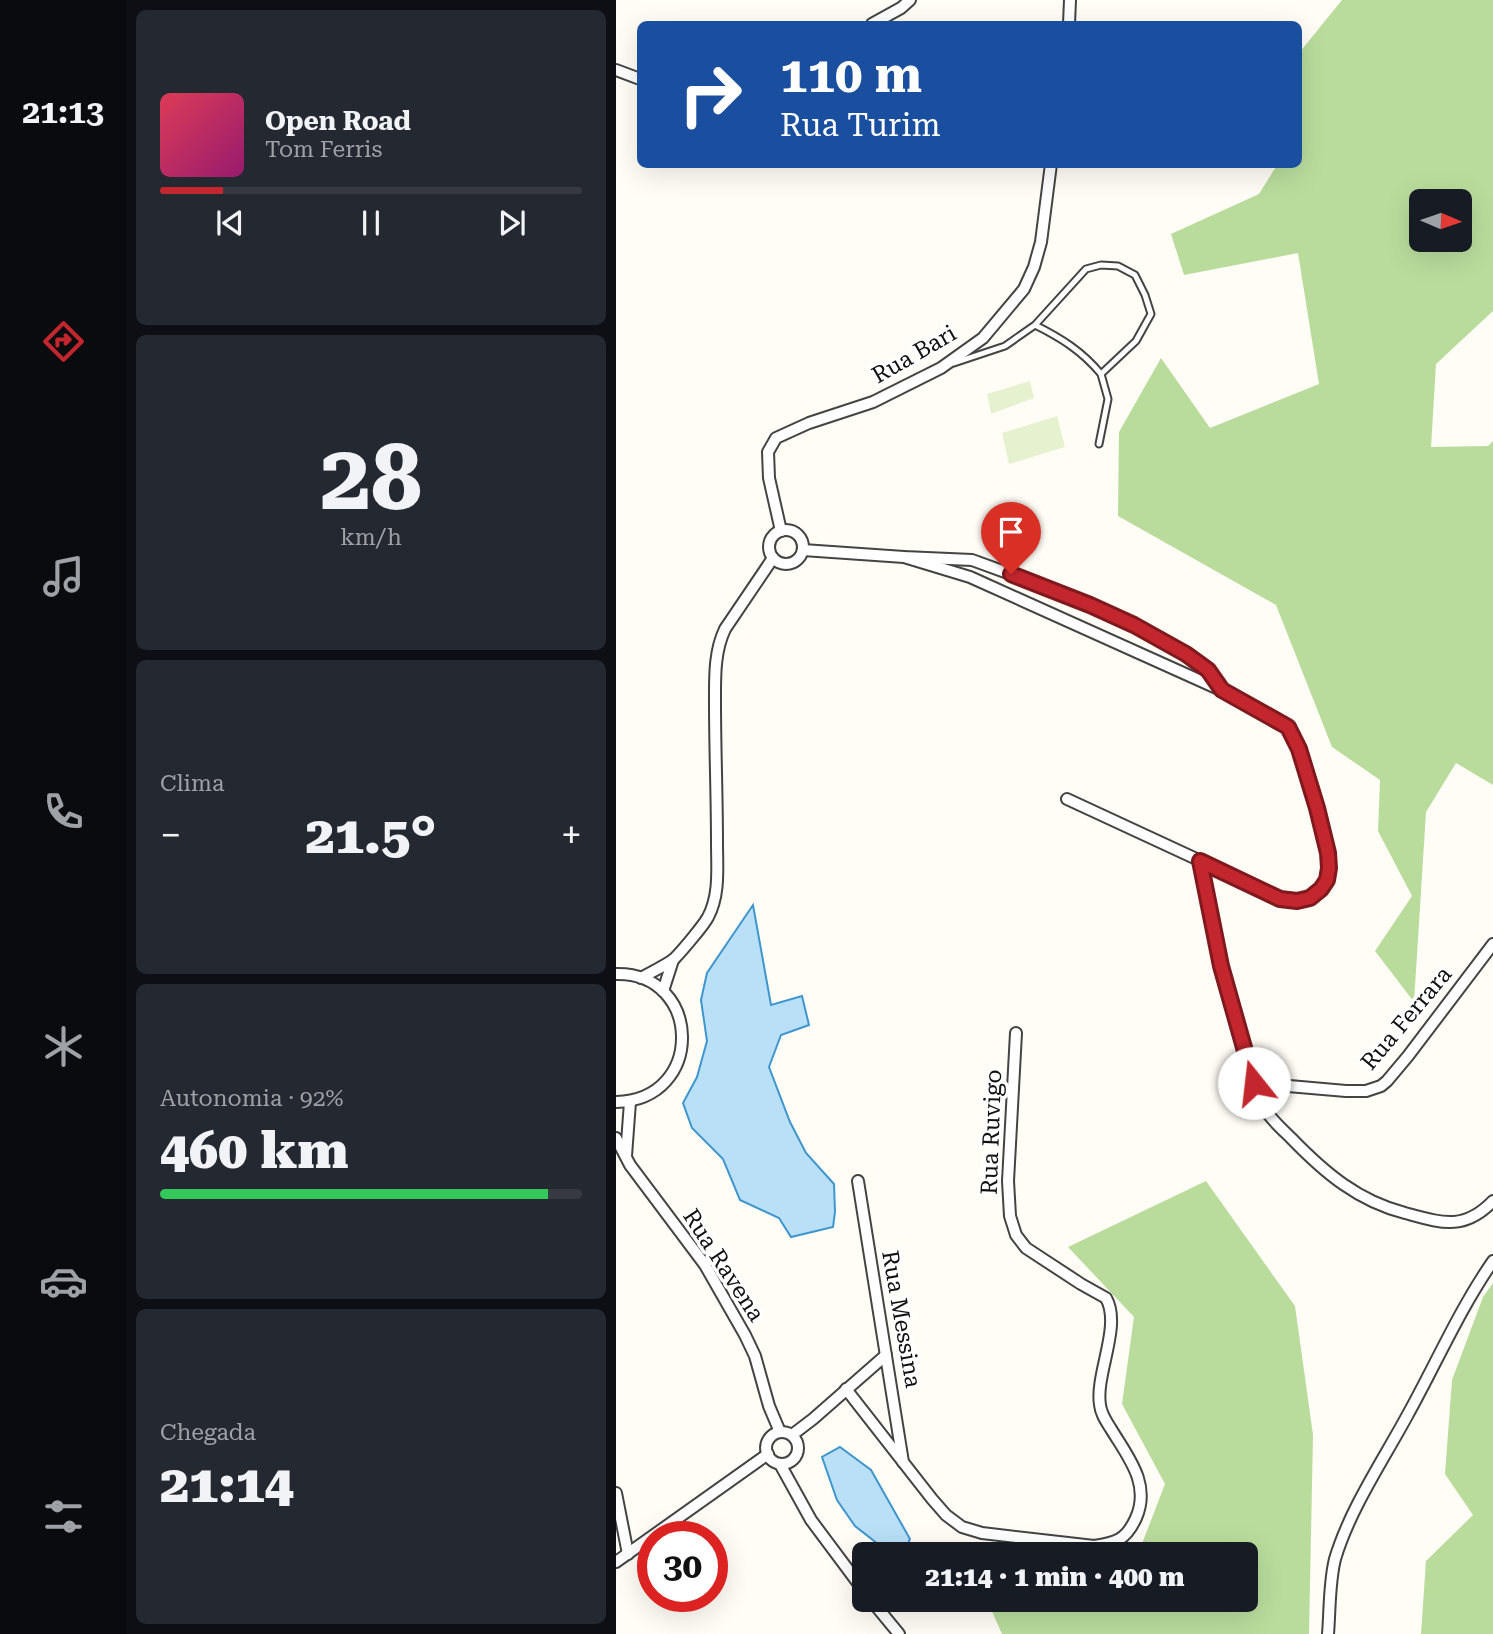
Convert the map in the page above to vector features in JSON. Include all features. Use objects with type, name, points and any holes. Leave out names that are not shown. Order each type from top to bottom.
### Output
[{"type":"street","points":[[877,21],[910,0]]},
{"type":"street","points":[[1069,21],[1070,0]]},
{"type":"street","points":[[616,69],[637,78]]},
{"type":"street","name":"Rua Bari","points":[[781,531],[769,478],[768,452],[776,438],[809,423],[873,402],[941,368],[983,338],[1024,289],[1034,267],[1041,242],[1050,168]]},
{"type":"street","points":[[781,531],[797,534],[803,550],[798,560],[788,564],[772,558],[769,548],[772,537],[781,531]]},
{"type":"street","points":[[803,550],[972,560],[1068,595],[1134,625],[1186,654],[1208,670],[1222,690]]},
{"type":"street","points":[[904,557],[970,577],[1222,690],[1288,727],[1299,749],[1317,808],[1328,853],[1327,880],[1310,898],[1297,901],[1280,899],[1067,799]]},
{"type":"street","points":[[641,978],[673,960],[708,918],[714,900],[717,881],[715,686],[720,639],[772,558]]},
{"type":"street","points":[[1200,861],[1221,966],[1254,1083],[1262,1104],[1272,1118],[1332,1177],[1370,1201],[1391,1210],[1429,1220],[1458,1222],[1483,1212],[1493,1201]]},
{"type":"street","name":"Rua Ferrara","points":[[1254,1083],[1346,1091],[1366,1091],[1381,1086],[1408,1056],[1493,944]]},
{"type":"street","points":[[663,991],[673,960]]},
{"type":"street","points":[[616,974],[641,978],[663,991],[678,1015],[683,1033],[675,1070],[663,1085],[648,1096],[630,1102],[616,1102]]},
{"type":"street","name":"Rua Ruvigo","points":[[846,1390],[946,1515],[962,1527],[982,1533],[1094,1546],[1121,1539],[1129,1532],[1138,1514],[1140,1483],[1136,1471],[1103,1415],[1099,1402],[1109,1342],[1108,1302],[1106,1298],[1026,1248],[1016,1235],[1010,1216],[1008,1181],[1016,1033]]},
{"type":"street","points":[[626,1156],[630,1102]]},
{"type":"street","name":"Rua Ravena","points":[[616,1138],[630,1165],[705,1265],[732,1312],[755,1356],[769,1406],[785,1437]]},
{"type":"street","name":"Rua Messina","points":[[858,1181],[904,1464]]},
{"type":"street","points":[[1328,1634],[1334,1563],[1354,1513],[1445,1342],[1493,1261]]},
{"type":"street","points":[[852,1575],[823,1538],[767,1444],[785,1437],[813,1419],[886,1355]]},
{"type":"street","points":[[616,1562],[741,1474],[797,1455],[798,1448],[785,1437]]},
{"type":"street","points":[[616,1493],[628,1554]]},
{"type":"street","points":[[881,1612],[899,1634]]},
{"type":"lane","points":[[941,368],[1005,346],[1035,326],[1086,269],[1101,265],[1118,265],[1135,275],[1151,314],[1136,341],[1101,374]]},
{"type":"lane","points":[[1035,326],[1072,345],[1101,374],[1108,399],[1099,444]]},
{"type":"green space","points":[[1342,0],[1493,0],[1493,311],[1436,364],[1431,447],[1488,446],[1493,441],[1493,785],[1456,763],[1426,812],[1414,1002],[1375,951],[1412,896],[1378,831],[1380,780],[1332,747],[1276,605],[1118,516],[1119,432],[1161,358],[1210,428],[1319,384],[1298,253],[1184,275],[1171,234],[1259,194],[1275,168],[1302,168],[1302,49]]},
{"type":"green space","points":[[1030,381],[1034,398],[991,414],[987,394]]},
{"type":"green space","points":[[1057,416],[1065,447],[1009,464],[1002,433]]},
{"type":"green space","points":[[1206,1181],[1295,1306],[1313,1435],[1309,1634],[1002,1634],[992,1612],[1258,1612],[1258,1542],[1143,1542],[1165,1484],[1122,1404],[1134,1317],[1068,1247]]},
{"type":"green space","points":[[1493,1283],[1493,1634],[1421,1634],[1426,1561],[1473,1515],[1445,1474],[1452,1380],[1483,1297]]},
{"type":"water","points":[[753,905],[771,1005],[802,996],[809,1025],[781,1035],[769,1067],[790,1122],[806,1153],[834,1184],[833,1227],[791,1237],[779,1218],[740,1200],[723,1159],[692,1128],[683,1103],[697,1077],[707,1041],[701,1000],[707,973]]},
{"type":"water","points":[[840,1447],[871,1470],[910,1539],[909,1542],[875,1542],[855,1526],[837,1500],[822,1457]]},
{"type":"route","points":[[1011,574],[1068,595],[1134,625],[1186,654],[1208,670],[1222,690],[1288,727],[1299,749],[1328,853],[1327,880],[1321,889],[1310,898],[1297,901],[1280,899],[1200,861],[1221,966],[1254,1083]]}]
